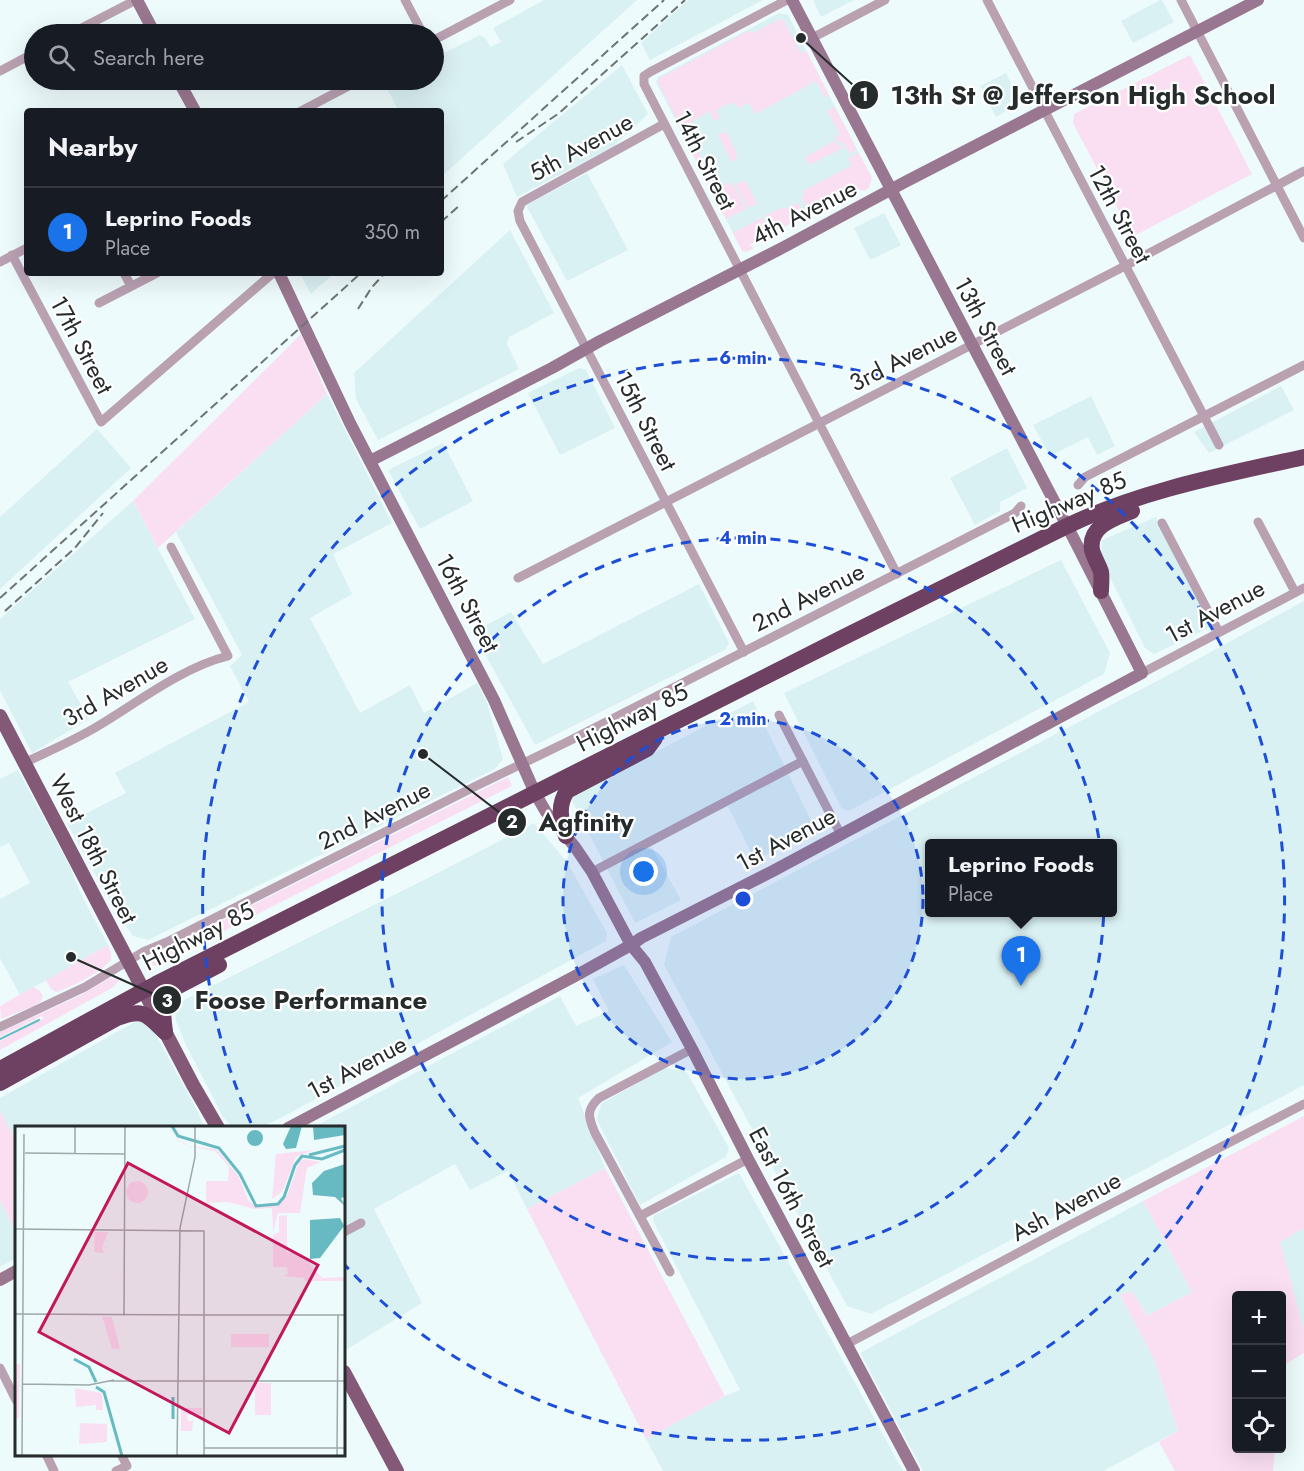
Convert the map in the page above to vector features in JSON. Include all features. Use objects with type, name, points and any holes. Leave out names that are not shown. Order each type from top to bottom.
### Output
[{"type":"highway","name":"Highway 85","points":[[0,1069],[144,990],[1067,526],[1137,498],[1189,483],[1304,457]]},
{"type":"highway","points":[[1101,591],[1102,573],[1092,549],[1092,542],[1102,525],[1114,518],[1168,499],[1189,483]]},
{"type":"highway","points":[[566,836],[560,816],[560,806],[567,791],[647,749],[661,730]]},
{"type":"highway","points":[[165,1032],[162,1008],[169,993],[250,950],[264,930]]},
{"type":"highway","points":[[0,1083],[117,1018],[129,1014],[136,1012],[145,1014],[165,1032]]},
{"type":"main road","name":"West 18th Street","points":[[0,716],[194,1087],[217,1126]]},
{"type":"main road","points":[[345,1374],[397,1471]]},
{"type":"street","points":[[89,24],[136,0],[149,24]]},
{"type":"street","points":[[405,0],[418,24]]},
{"type":"street","points":[[444,35],[510,0]]},
{"type":"street","name":"13th Street","points":[[790,0],[812,38],[1142,673]]},
{"type":"street","name":"5th Avenue","points":[[644,84],[644,76],[650,72],[790,0]]},
{"type":"street","points":[[812,38],[885,0]]},
{"type":"street","name":"12th Street","points":[[987,0],[1219,446]]},
{"type":"street","points":[[1180,0],[1304,238]]},
{"type":"street","name":"4th Avenue","points":[[370,461],[1258,0]]},
{"type":"street","points":[[0,71],[24,58]]},
{"type":"street","name":"14th Street","points":[[644,84],[897,574]]},
{"type":"street","points":[[183,90],[193,108]]},
{"type":"street","points":[[307,108],[341,90]]},
{"type":"street","name":"5th Avenue","points":[[520,207],[522,202],[664,124]]},
{"type":"street","name":"3rd Avenue","points":[[518,578],[1125,266],[1304,171]]},
{"type":"street","name":"15th Street","points":[[520,207],[518,211],[520,221],[744,652]]},
{"type":"street","points":[[1,260],[24,249]]},
{"type":"street","name":"17th Street","points":[[12,255],[101,422],[270,276]]},
{"type":"street","points":[[126,276],[131,286]]},
{"type":"street","points":[[99,303],[151,276]]},
{"type":"street","name":"16th Street","points":[[280,276],[370,461],[484,679],[535,793],[546,812],[592,872],[631,945]]},
{"type":"street","points":[[1078,484],[1085,477],[1304,365]]},
{"type":"street","name":"2nd Avenue","points":[[0,1026],[85,987],[143,952],[290,881],[744,652],[1015,513],[1021,506]]},
{"type":"street","points":[[1258,522],[1300,590]]},
{"type":"street","points":[[1162,523],[1219,632]]},
{"type":"street","name":"3rd Avenue","points":[[24,763],[95,728],[189,670],[228,657],[171,547]]},
{"type":"street","name":"1st Avenue","points":[[292,1126],[641,938],[841,835],[1300,590]]},
{"type":"street","points":[[779,715],[841,835]]},
{"type":"street","points":[[592,872],[803,761]]},
{"type":"street","name":"East 16th Street","points":[[631,945],[645,962],[692,1049],[914,1471]]},
{"type":"street","points":[[670,1272],[590,1123],[589,1112],[599,1098],[692,1049]]},
{"type":"street","name":"Ash Avenue","points":[[847,1344],[1304,1104]]},
{"type":"street","points":[[640,1216],[748,1159]]},
{"type":"street","points":[[345,1231],[361,1223]]},
{"type":"street","points":[[0,1280],[15,1272]]},
{"type":"street","points":[[0,1368],[15,1398]]},
{"type":"street","points":[[46,1456],[54,1471]]},
{"type":"street","points":[[117,1471],[127,1466],[122,1456]]},
{"type":"shaded area","points":[[544,0],[637,0],[444,174],[444,108],[397,108],[388,90],[444,90],[444,53],[480,35],[486,39],[490,47],[501,42],[493,28]]},
{"type":"shaded area","points":[[688,0],[763,0],[650,60],[641,43]]},
{"type":"shaded area","points":[[813,0],[854,0],[821,17]]},
{"type":"shaded area","points":[[1160,0],[1174,22],[1133,43],[1121,21]]},
{"type":"shaded area","points":[[779,13],[788,15],[871,177],[871,182],[741,249],[656,82],[658,77]]},
{"type":"shaded area","points":[[780,19],[784,21],[801,53],[806,50],[829,95],[825,98],[816,81],[755,114],[749,103],[738,108],[732,102],[716,110],[720,119],[714,120],[709,111],[685,126],[688,132],[693,129],[697,136],[688,142],[658,79],[748,31],[753,33]]},
{"type":"shaded area","points":[[1190,55],[1252,174],[1138,234],[1131,234],[1073,123],[1074,114]]},
{"type":"shaded area","points":[[622,65],[648,114],[613,147],[517,197],[503,164]]},
{"type":"shaded area","points":[[1006,73],[1021,103],[996,117],[980,86]]},
{"type":"shaded area","points":[[835,107],[857,149],[849,154],[844,144],[834,139],[840,134],[827,111]]},
{"type":"shaded area","points":[[726,131],[737,154],[735,155],[737,159],[732,162],[718,135]]},
{"type":"shaded area","points":[[834,141],[843,148],[809,165],[805,157]]},
{"type":"shaded area","points":[[697,149],[711,176],[716,176],[708,183],[691,152]]},
{"type":"shaded area","points":[[859,153],[872,178],[869,188],[864,191],[858,189],[809,213],[801,197],[805,195],[803,191],[851,166],[848,158]]},
{"type":"shaded area","points":[[587,173],[628,250],[567,281],[526,205]]},
{"type":"shaded area","points":[[732,182],[746,209],[726,219],[712,193]]},
{"type":"shaded area","points":[[746,182],[757,203],[748,208],[735,185]]},
{"type":"shaded area","points":[[798,203],[804,216],[772,233],[765,220],[766,215]]},
{"type":"shaded area","points":[[884,213],[901,245],[870,260],[854,228]]},
{"type":"shaded area","points":[[763,217],[770,234],[750,245],[754,248],[746,252],[742,251],[733,233]]},
{"type":"shaded area","points":[[510,230],[554,313],[509,337],[507,344],[519,369],[378,440],[356,399],[354,373]]},
{"type":"shaded area","points":[[302,276],[331,276],[311,294]]},
{"type":"shaded area","points":[[301,334],[327,394],[158,548],[133,501]]},
{"type":"shaded area","points":[[579,368],[586,370],[615,428],[560,455],[528,393]]},
{"type":"shaded area","points":[[1281,386],[1294,410],[1209,453],[1194,432]]},
{"type":"shaded area","points":[[327,394],[392,523],[333,554],[352,594],[310,618],[360,713],[410,685],[424,713],[477,683],[487,703],[503,759],[495,769],[148,940],[133,936],[117,914],[67,823],[126,793],[115,773],[249,702],[230,666],[242,655],[176,532]]},
{"type":"shaded area","points":[[1091,396],[1115,446],[1097,455],[1088,437],[1050,456],[1033,425]]},
{"type":"shaded area","points":[[97,429],[131,468],[0,589],[0,517]]},
{"type":"shaded area","points":[[443,443],[473,501],[420,529],[388,470]]},
{"type":"shaded area","points":[[1007,448],[1027,488],[1000,502],[1000,511],[975,525],[950,478]]},
{"type":"shaded area","points":[[133,501],[195,619],[68,682],[89,719],[32,753],[0,690],[0,619]]},
{"type":"shaded area","points":[[1156,517],[1213,626],[1154,654],[1145,648],[1101,559],[1102,540]]},
{"type":"shaded area","points":[[1061,560],[1110,653],[1104,674],[849,811],[842,809],[784,693]]},
{"type":"shaded area","points":[[699,584],[729,643],[726,649],[535,745],[473,632],[511,612],[543,664]]},
{"type":"shaded area","points":[[1304,601],[1304,1085],[871,1314],[847,1306],[664,965],[671,937],[1163,678]]},
{"type":"shaded area","points":[[753,701],[815,829],[755,860],[728,806],[651,846],[681,900],[635,923],[570,797]]},
{"type":"shaded area","points":[[18,770],[68,863],[80,892],[108,945],[20,995],[0,958],[0,899],[30,883],[9,843],[0,847],[0,779]]},
{"type":"shaded area","points":[[508,777],[512,786],[154,966],[151,963],[150,959],[157,953]]},
{"type":"shaded area","points":[[534,823],[567,862],[607,933],[606,941],[281,1118],[263,1126],[231,1126],[223,1117],[186,1045],[176,1021],[174,1005]]},
{"type":"shaded area","points":[[108,945],[111,959],[102,968],[56,992],[50,988],[46,980]]},
{"type":"shaded area","points":[[624,965],[672,1042],[578,1098],[605,1168],[527,1209],[508,1171],[470,1190],[455,1164],[374,1209],[422,1303],[345,1350],[345,1126],[316,1126],[560,996],[576,1026],[609,1011],[593,979]]},
{"type":"shaded area","points":[[110,978],[118,979],[112,988],[0,1050],[0,1041],[44,1018],[42,1016],[0,1037],[0,1032],[79,996]]},
{"type":"shaded area","points":[[33,987],[43,996],[41,1001],[1,1019],[0,1006]]},
{"type":"shaded area","points":[[140,1019],[150,1024],[204,1126],[15,1126],[15,1140],[0,1111],[0,1098]]},
{"type":"shaded area","points":[[664,1068],[686,1071],[729,1148],[726,1157],[640,1205],[597,1120],[601,1104]]},
{"type":"shaded area","points":[[0,1111],[15,1139],[15,1230],[0,1201]]},
{"type":"shaded area","points":[[1304,1116],[1304,1228],[1280,1242],[1304,1330],[1304,1353],[1286,1364],[1286,1291],[1232,1291],[1232,1453],[1275,1453],[1273,1471],[1175,1471],[1159,1442],[1178,1431],[1154,1359],[1120,1295],[1132,1291],[1147,1316],[1192,1292],[1143,1201]]},
{"type":"shaded area","points":[[605,1168],[725,1396],[646,1439],[527,1209]]},
{"type":"shaded area","points":[[739,1173],[903,1471],[663,1471],[646,1439],[740,1390],[654,1223],[653,1216]]},
{"type":"shaded area","points":[[0,1201],[15,1230],[15,1259],[0,1267]]},
{"type":"shaded area","points":[[1143,1201],[1192,1292],[1147,1316],[1132,1291],[1120,1295],[1154,1359],[1178,1431],[1103,1471],[923,1471],[860,1353]]},
{"type":"shaded area","points":[[1304,1228],[1304,1330],[1279,1242]]},
{"type":"waterway","points":[[0,1039],[39,1020]]},
{"type":"railway","points":[[444,198],[664,0]]},
{"type":"railway","points":[[516,142],[558,114],[685,0]]},
{"type":"railway","points":[[444,219],[460,205]]},
{"type":"railway","points":[[0,598],[358,276]]},
{"type":"railway","points":[[358,309],[382,276]]},
{"type":"railway","points":[[5,611],[75,548],[103,513]]},
{"type":"place","name":"13th St @ Jefferson High School","points":[[801,38]]},
{"type":"place","name":"Agfinity","points":[[423,754]]},
{"type":"place","name":"Foose Performance","points":[[71,957]]},
{"type":"place","name":"Leprino Foods","points":[[1021,986]]}]
